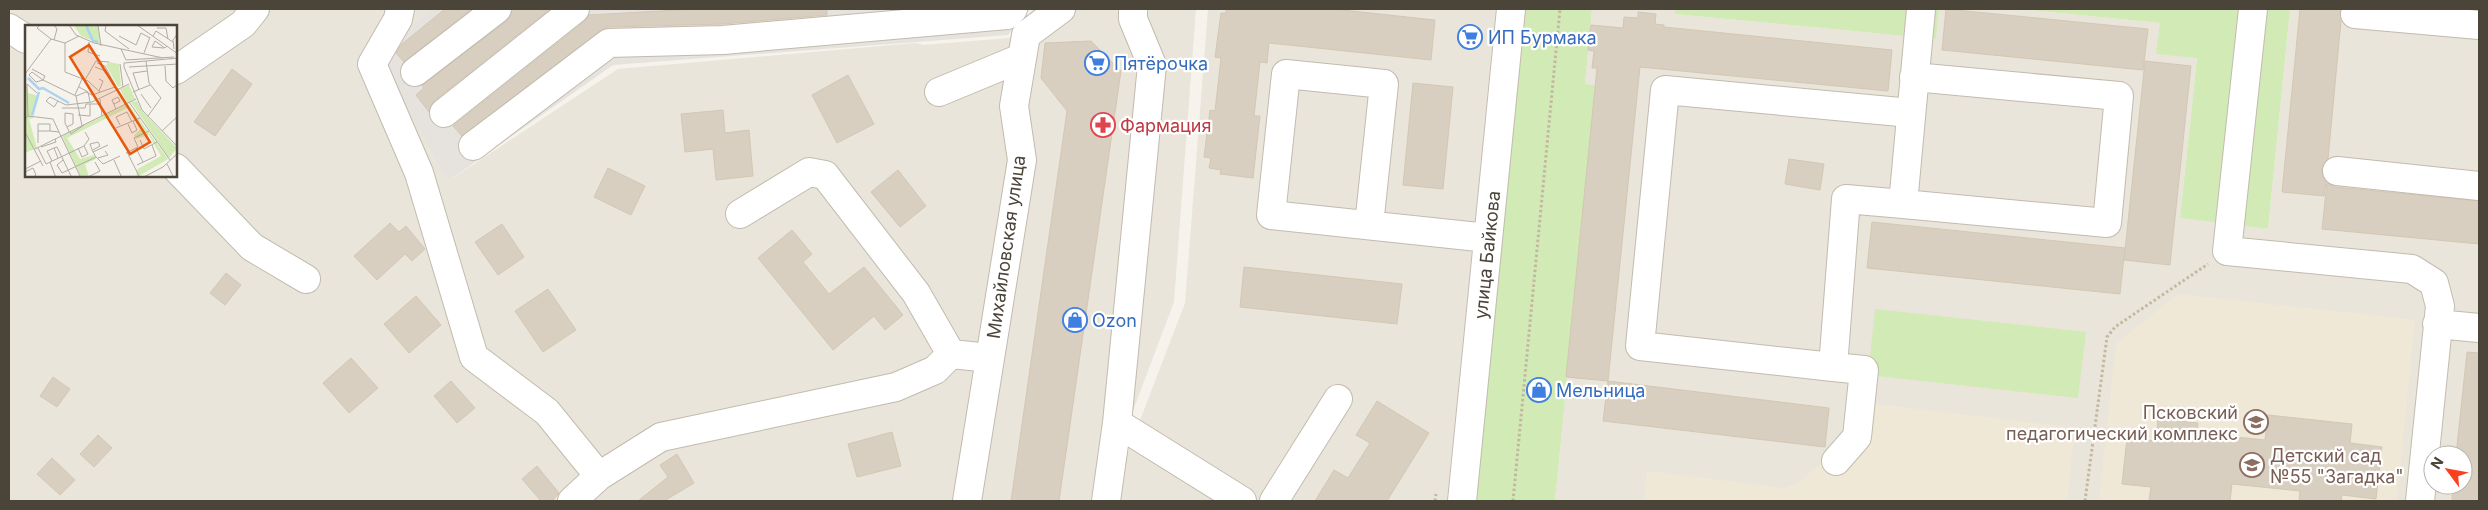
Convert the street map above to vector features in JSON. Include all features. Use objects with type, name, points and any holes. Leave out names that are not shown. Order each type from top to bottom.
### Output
[{"type":"street","points":[[178,69],[243,24],[255,9]]},
{"type":"street","points":[[400,9],[398,19],[372,64],[419,173],[474,357],[547,412],[599,476]]},
{"type":"street","points":[[415,72],[497,9]]},
{"type":"street","points":[[444,113],[575,9]]},
{"type":"street","points":[[473,146],[609,43],[723,40],[1007,15],[1013,9]]},
{"type":"street","name":"Михайловская улица","points":[[967,501],[1022,160],[1014,106],[1021,58],[1026,35],[1061,9]]},
{"type":"street","points":[[1106,501],[1116,423],[1152,65],[1133,19],[1133,9]]},
{"type":"street","name":"улица Байкова","points":[[1462,501],[1511,9]]},
{"type":"street","points":[[1903,204],[1921,9]]},
{"type":"street","points":[[2253,9],[2227,251],[2412,269],[2434,283],[2440,306],[2420,501]]},
{"type":"street","points":[[2355,14],[2479,25]]},
{"type":"street","points":[[9,28],[25,38]]},
{"type":"street","points":[[940,92],[1021,58]]},
{"type":"street","points":[[1369,225],[1384,84],[1286,74],[1271,215],[1488,238]]},
{"type":"street","points":[[1832,367],[1846,199],[2107,222],[2119,96],[1914,77]]},
{"type":"street","points":[[1836,461],[1858,437],[1864,370],[1640,346],[1666,90],[1911,113]]},
{"type":"street","points":[[178,170],[252,247],[306,279]]},
{"type":"street","points":[[2337,171],[2479,186]]},
{"type":"street","points":[[740,214],[809,172],[826,175],[916,293],[951,354]]},
{"type":"street","points":[[2437,324],[2479,328]]},
{"type":"street","points":[[572,501],[599,476],[661,437],[896,387],[935,370],[951,354]]},
{"type":"street","points":[[951,354],[990,358]]},
{"type":"street","points":[[1274,501],[1338,399]]},
{"type":"street","points":[[1116,423],[1211,493],[1242,501]]},
{"type":"path","points":[[1513,501],[1560,9]]},
{"type":"path","points":[[2085,501],[2107,337],[2115,328],[2227,251]]},
{"type":"shaded area","points":[[9,9],[432,9],[389,43],[448,181],[618,69],[916,43],[923,45],[1009,38],[1033,9],[1196,9],[1174,302],[1099,501],[9,501]]},
{"type":"shaded area","points":[[432,9],[1030,9],[1008,35],[613,65],[448,181],[381,62],[389,43]]},
{"type":"shaded area","points":[[1208,9],[1496,9],[1447,501],[1109,501],[1185,303]]},
{"type":"shaded area","points":[[1592,9],[1675,9],[1675,14],[1936,39],[1939,9],[2020,9],[2160,23],[2197,57],[2180,218],[2268,229],[2290,9],[2479,9],[2479,501],[1555,501],[1596,85],[1585,84]]},
{"type":"shaded area","name":"Псковский педагогический комплекс","points":[[2178,294],[2415,320],[2397,501],[2099,501],[2116,344]]},
{"type":"shaded area","name":"Псковский педагогический комплекс","points":[[1876,404],[2075,428],[2067,501],[1644,501],[1647,471],[1784,488],[1798,483],[1826,459],[1842,471],[1871,444]]},
{"type":"green space","points":[[1524,9],[1592,9],[1585,84],[1596,85],[1555,501],[1475,501]]},
{"type":"green space","points":[[1675,9],[1939,9],[1936,39],[1675,14]]},
{"type":"green space","points":[[2020,9],[2290,9],[2268,229],[2180,218],[2197,58],[2156,54],[2160,23]]},
{"type":"green space","points":[[1875,309],[2086,332],[2078,398],[1868,375]]},
{"type":"building","points":[[445,9],[472,9],[404,62],[396,53],[402,44]]},
{"type":"building","points":[[512,9],[550,9],[434,101],[429,112],[416,95],[424,88],[422,85],[507,21]]},
{"type":"building","points":[[697,9],[827,9],[827,15],[722,24],[608,27],[600,31],[462,136],[453,126],[585,21],[589,15]]},
{"type":"building","points":[[1226,9],[1333,9],[1435,20],[1431,60],[1269,43],[1267,63],[1260,62],[1254,116],[1260,116],[1253,178],[1220,174],[1221,170],[1209,168],[1211,158],[1204,157],[1210,110],[1215,111],[1221,58],[1215,57],[1221,13],[1226,13]]},
{"type":"building","points":[[1946,9],[2148,29],[2143,70],[1942,50]]},
{"type":"building","points":[[2300,9],[2341,9],[2328,159],[2321,170],[2326,181],[2324,196],[2282,192]]},
{"type":"building","points":[[1638,12],[1656,14],[1655,24],[1664,25],[1664,27],[1892,50],[1888,91],[1640,67],[1608,381],[1566,377],[1597,68],[1592,68],[1594,51],[1588,50],[1591,25],[1623,28],[1624,17],[1638,18]]},
{"type":"building","points":[[1091,41],[1121,71],[1059,501],[1011,501],[1067,111],[1041,78],[1045,43]]},
{"type":"building","points":[[2145,61],[2191,66],[2170,265],[2124,260]]},
{"type":"building","points":[[232,69],[252,84],[215,136],[194,122]]},
{"type":"building","points":[[848,75],[874,124],[837,143],[812,95]]},
{"type":"building","points":[[1413,83],[1453,87],[1443,189],[1403,185]]},
{"type":"building","points":[[723,110],[725,133],[749,130],[753,176],[716,180],[713,149],[685,152],[681,114]]},
{"type":"building","points":[[1789,159],[1824,164],[1820,190],[1785,184]]},
{"type":"building","points":[[608,168],[645,186],[631,215],[594,197]]},
{"type":"building","points":[[898,170],[926,206],[900,227],[871,192]]},
{"type":"building","points":[[2327,183],[2335,187],[2479,201],[2479,244],[2322,229]]},
{"type":"building","points":[[1872,222],[2125,248],[2120,294],[1867,268]]},
{"type":"building","points":[[390,223],[399,232],[406,226],[425,249],[412,261],[405,254],[377,280],[354,256]]},
{"type":"building","points":[[502,224],[524,257],[498,275],[475,242]]},
{"type":"building","points":[[792,230],[812,254],[803,262],[829,294],[864,267],[903,315],[885,330],[874,316],[833,350],[758,258]]},
{"type":"building","points":[[1244,267],[1402,284],[1397,324],[1240,307]]},
{"type":"building","points":[[226,273],[241,285],[225,305],[210,293]]},
{"type":"building","points":[[548,289],[576,330],[543,352],[515,311]]},
{"type":"building","points":[[416,296],[441,325],[409,353],[384,324]]},
{"type":"building","points":[[2467,352],[2479,353],[2479,501],[2452,501],[2452,495],[2473,495],[2473,445],[2457,445]]},
{"type":"building","points":[[351,358],[378,388],[349,413],[323,383]]},
{"type":"building","points":[[53,377],[70,389],[57,407],[40,396]]},
{"type":"building","points":[[451,381],[475,408],[457,423],[434,396]]},
{"type":"building","points":[[1608,381],[1829,408],[1825,447],[1603,421]]},
{"type":"building","points":[[1377,401],[1429,433],[1387,501],[1315,501],[1334,470],[1348,478],[1370,443],[1356,435]]},
{"type":"building","name":"Детский сад №55 \"Загадка\"","points":[[2268,415],[2352,424],[2350,443],[2382,447],[2376,499],[2342,495],[2341,501],[2299,501],[2300,491],[2232,484],[2230,501],[2149,501],[2151,487],[2122,484],[2127,438],[2156,441],[2158,419],[2198,423],[2197,433],[2265,440]]},
{"type":"building","points":[[892,432],[901,466],[857,477],[848,444]]},
{"type":"building","points":[[98,435],[112,448],[94,467],[80,454]]},
{"type":"building","points":[[677,454],[694,483],[664,501],[638,501],[668,477],[660,465]]},
{"type":"building","points":[[52,458],[75,480],[60,495],[37,474]]},
{"type":"building","points":[[537,466],[559,493],[552,501],[541,501],[522,479]]},
{"type":"place","name":"ИП Бурмака","points":[[1470,37]]},
{"type":"place","name":"Пятёрочка","points":[[1097,63]]},
{"type":"place","name":"Фармация","points":[[1103,125]]},
{"type":"place","name":"Ozon","points":[[1075,320]]},
{"type":"place","name":"Мельница","points":[[1539,390]]},
{"type":"place","name":"Псковский педагогический комплекс","points":[[2256,422]]},
{"type":"place","name":"Детский сад №55 \"Загадка\"","points":[[2252,465]]}]
